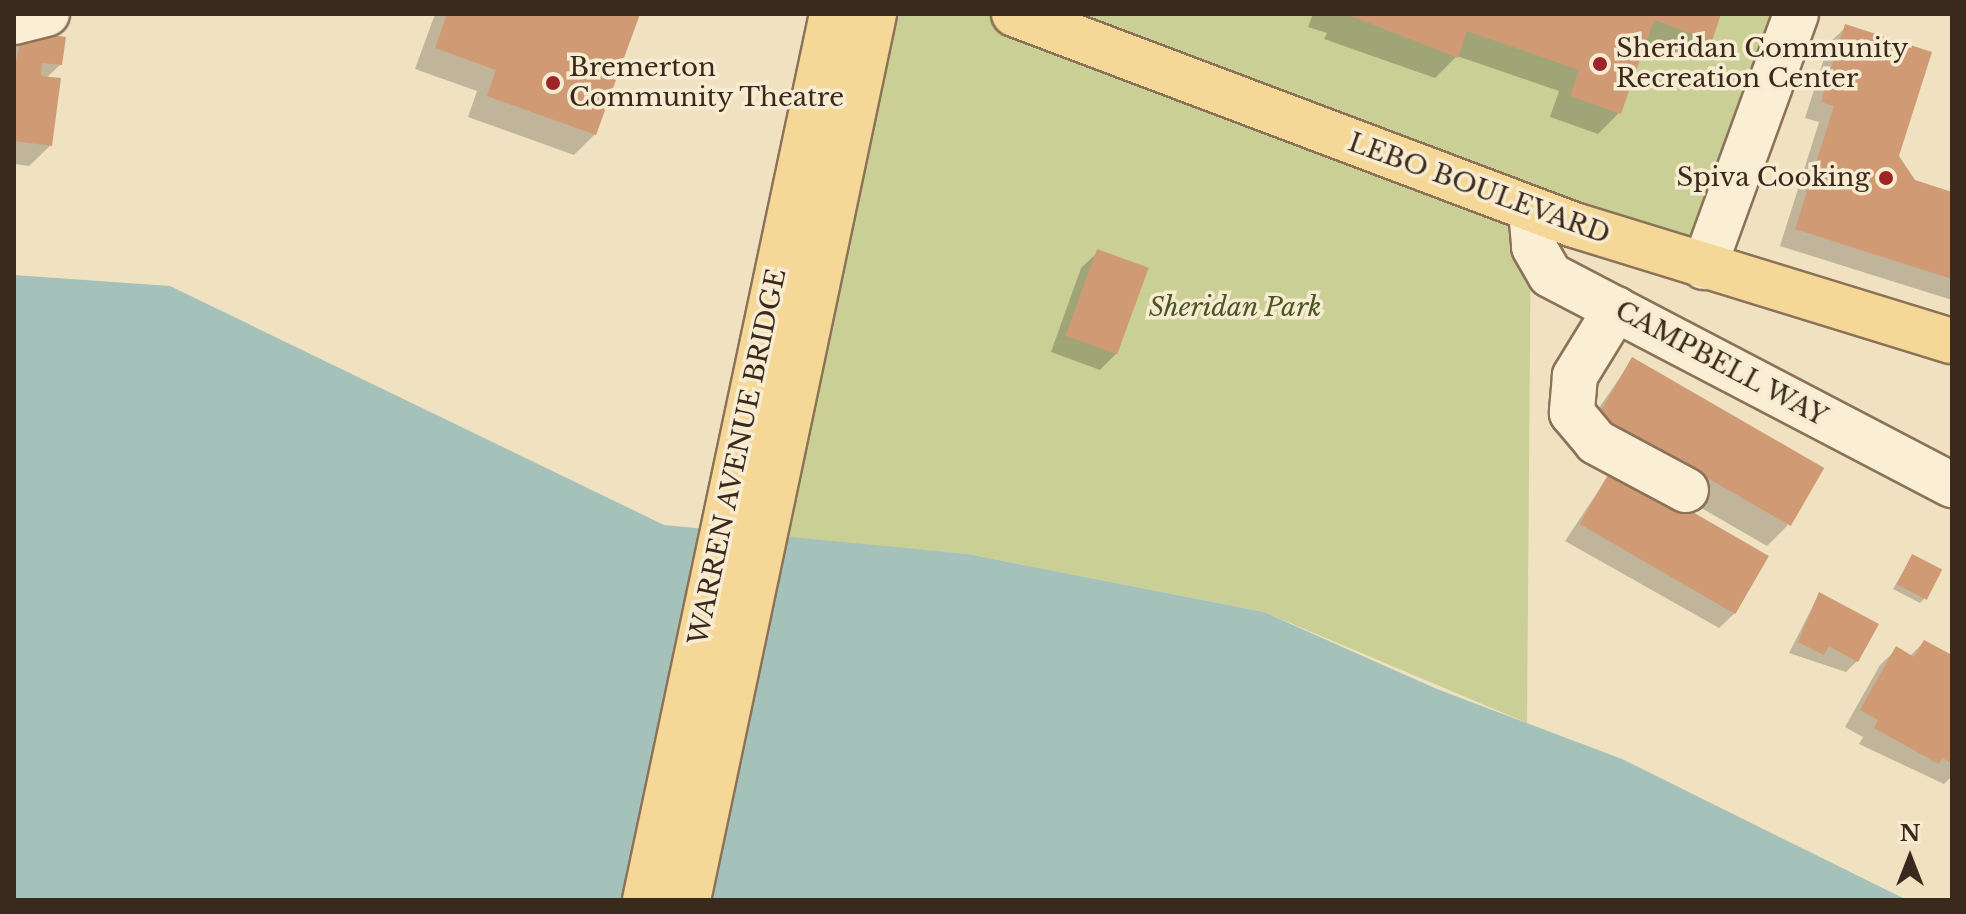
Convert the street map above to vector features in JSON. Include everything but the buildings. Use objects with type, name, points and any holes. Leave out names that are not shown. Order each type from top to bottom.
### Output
[{"type":"main road","name":"WARREN AVENUE BRIDGE","points":[[645,900],[832,14]]},
{"type":"main road","name":"WARREN AVENUE BRIDGE","points":[[688,900],[874,14]]},
{"type":"main road","name":"LEBO BOULEVARD","points":[[1014,14],[1531,210],[1704,267],[1952,341]]},
{"type":"street","points":[[14,22],[47,14]]},
{"type":"street","points":[[1704,267],[1796,14]]},
{"type":"street","name":"CAMPBELL WAY","points":[[1531,210],[1534,247],[1550,275],[1952,485]]},
{"type":"street","points":[[1616,309],[1575,376],[1572,413],[1596,442],[1686,490]]},
{"type":"green space","name":"Sheridan Park","points":[[874,14],[1796,14],[1704,267],[1531,211],[1527,723],[1264,612],[968,554],[764,536]]},
{"type":"water","points":[[14,275],[170,286],[664,525],[968,554],[1264,612],[1437,689],[1622,759],[1907,900],[14,900]]},
{"type":"place","name":"Sheridan Community Recreation Center","points":[[1600,64]]},
{"type":"place","name":"Bremerton Community Theatre","points":[[553,83]]},
{"type":"place","name":"Spiva Cooking","points":[[1886,178]]}]
